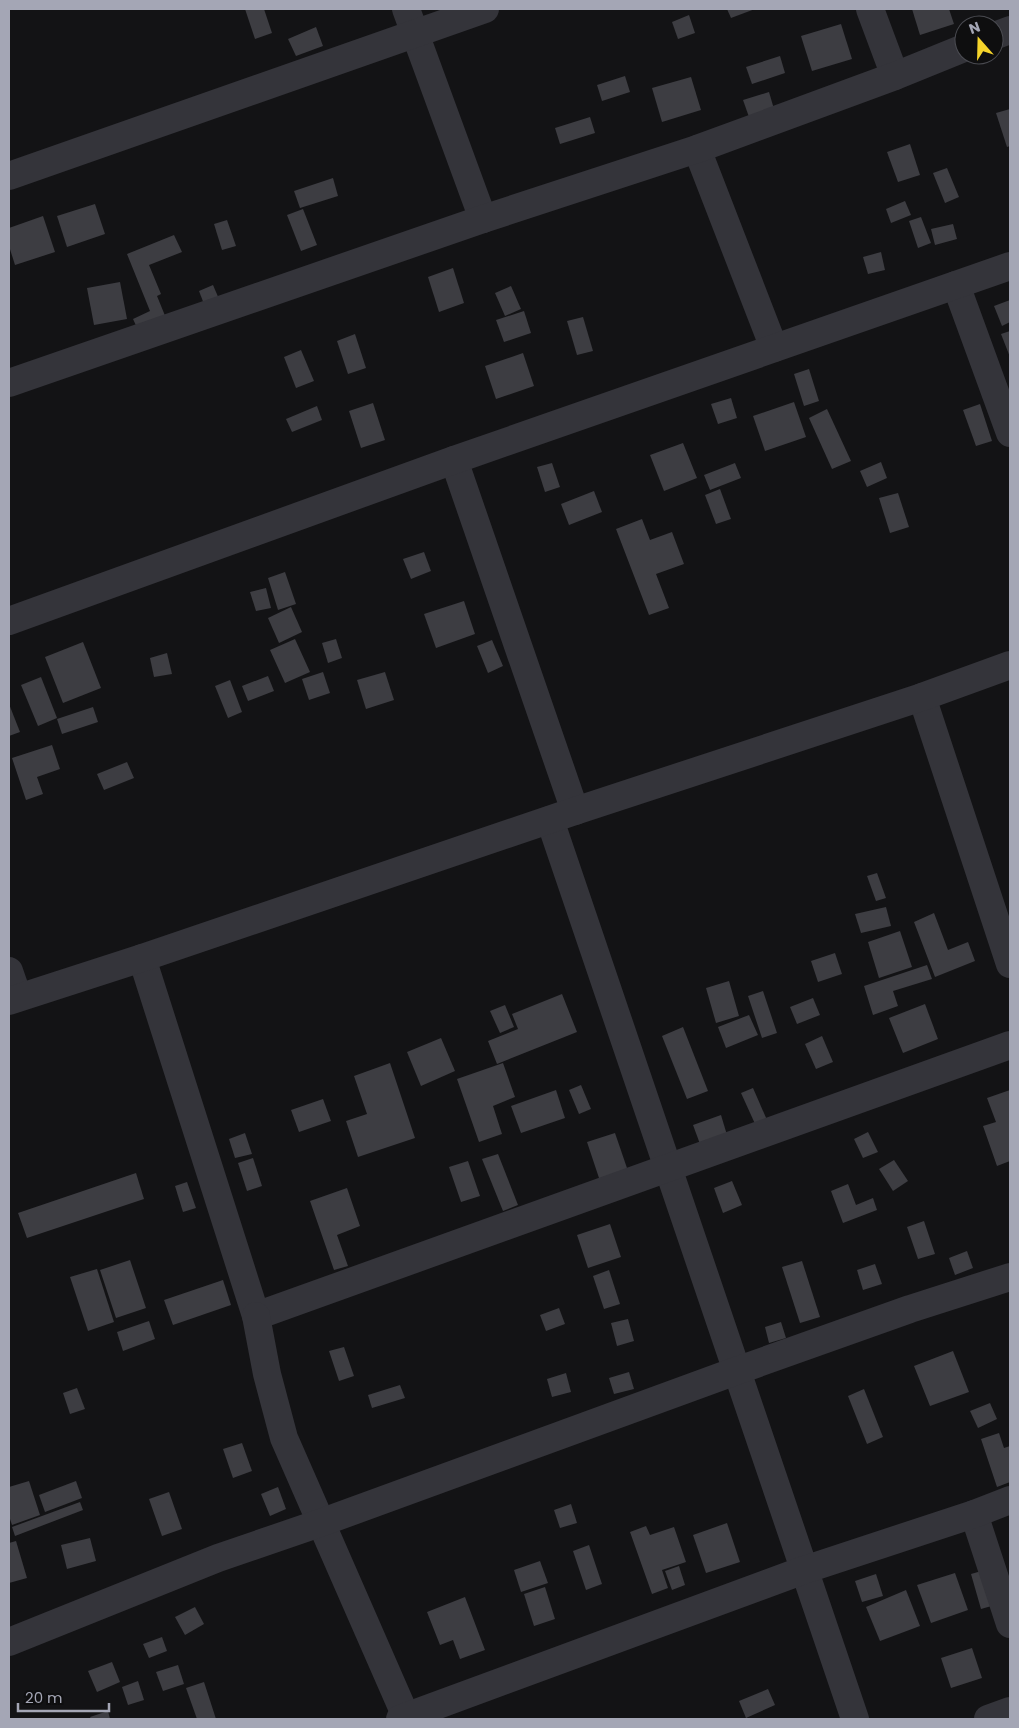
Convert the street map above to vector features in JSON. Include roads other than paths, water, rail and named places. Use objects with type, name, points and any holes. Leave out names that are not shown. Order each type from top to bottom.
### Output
[{"type":"street","points":[[9,176],[411,21],[485,9]]},
{"type":"street","points":[[870,9],[895,76]]},
{"type":"street","points":[[411,21],[483,219]]},
{"type":"street","points":[[9,383],[483,219],[697,149],[895,76],[954,52]]},
{"type":"street","points":[[697,149],[774,348]]},
{"type":"street","points":[[9,622],[454,460],[1010,266]]},
{"type":"street","points":[[956,285],[1010,433]]},
{"type":"street","points":[[454,460],[667,1167],[854,1719]]},
{"type":"street","points":[[9,971],[14,999],[922,697],[1010,665]]},
{"type":"street","points":[[922,697],[1010,964]]},
{"type":"street","points":[[142,958],[256,1316],[267,1374],[284,1438],[404,1719],[804,1570],[974,1514],[1010,1500]]},
{"type":"street","points":[[256,1316],[1010,1045]]},
{"type":"street","points":[[9,1642],[218,1558],[320,1523],[910,1309],[1010,1277]]},
{"type":"street","points":[[974,1514],[1010,1624]]},
{"type":"street","points":[[988,1719],[1010,1711]]}]
